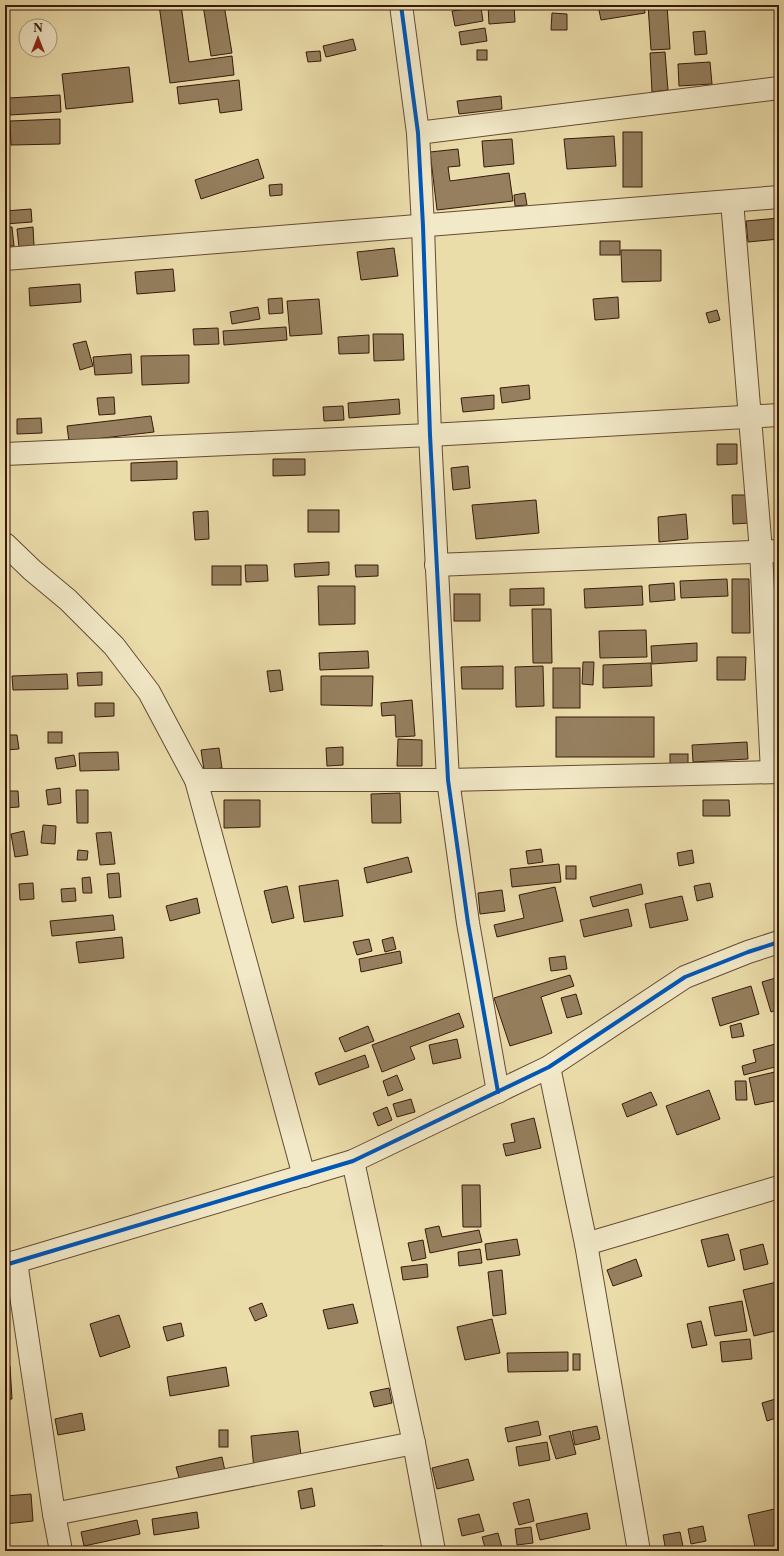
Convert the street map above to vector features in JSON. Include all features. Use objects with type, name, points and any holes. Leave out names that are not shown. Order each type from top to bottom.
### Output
[{"type":"street","points":[[401,5],[418,133],[436,565],[448,780],[468,923],[498,1092]]},
{"type":"street","points":[[418,133],[779,88]]},
{"type":"street","points":[[5,259],[779,197]]},
{"type":"street","points":[[196,780],[448,780],[775,772],[770,551],[750,416],[732,201]]},
{"type":"street","points":[[5,454],[430,435],[779,415]]},
{"type":"street","points":[[5,544],[32,570],[68,600],[114,646],[149,692],[196,780],[304,1176]]},
{"type":"street","points":[[436,565],[770,551]]},
{"type":"street","points":[[61,1551],[10,1263],[354,1161],[549,1067],[686,977],[748,952],[779,942]]},
{"type":"street","points":[[549,1067],[586,1244],[639,1551]]},
{"type":"street","points":[[354,1161],[414,1443],[434,1551]]},
{"type":"street","points":[[586,1244],[779,1187]]},
{"type":"street","points":[[54,1514],[414,1443]]},
{"type":"building","points":[[159,5],[181,5],[189,62],[232,56],[234,75],[170,83]]},
{"type":"building","points":[[203,5],[224,5],[232,53],[211,56]]},
{"type":"building","points":[[488,5],[514,5],[515,22],[489,24]]},
{"type":"building","points":[[598,5],[644,5],[645,13],[601,20]]},
{"type":"building","points":[[648,5],[667,5],[670,49],[651,50]]},
{"type":"building","points":[[481,7],[483,21],[455,26],[452,11]]},
{"type":"building","points":[[552,13],[567,14],[567,30],[551,30]]},
{"type":"building","points":[[485,28],[487,41],[461,45],[459,32]]},
{"type":"building","points":[[705,31],[707,54],[695,55],[693,32]]},
{"type":"building","points":[[353,39],[356,50],[326,57],[323,46]]},
{"type":"building","points":[[477,50],[487,50],[487,60],[477,60]]},
{"type":"building","points":[[320,51],[321,61],[308,62],[306,52]]},
{"type":"building","points":[[665,52],[668,90],[652,92],[650,53]]},
{"type":"building","points":[[710,62],[712,84],[679,86],[678,64]]},
{"type":"building","points":[[129,67],[133,102],[66,109],[62,74]]},
{"type":"building","points":[[239,80],[242,110],[220,113],[218,99],[179,104],[177,87]]},
{"type":"building","points":[[60,95],[61,112],[10,115],[9,98]]},
{"type":"building","points":[[501,96],[502,109],[459,114],[457,101]]},
{"type":"building","points":[[60,119],[60,144],[11,145],[10,121]]},
{"type":"building","points":[[623,132],[642,132],[642,187],[623,187]]},
{"type":"building","points":[[614,136],[616,166],[567,169],[564,139]]},
{"type":"building","points":[[512,139],[514,164],[484,167],[482,141]]},
{"type":"building","points":[[458,149],[460,166],[448,167],[450,181],[509,173],[513,201],[437,210],[430,152]]},
{"type":"building","points":[[258,159],[264,178],[201,199],[195,180]]},
{"type":"building","points":[[282,184],[282,195],[270,196],[269,185]]},
{"type":"building","points":[[525,193],[527,205],[515,206],[514,195]]},
{"type":"building","points":[[31,209],[32,222],[5,224],[5,211]]},
{"type":"building","points":[[779,218],[779,239],[748,242],[746,221]]},
{"type":"building","points":[[12,227],[14,246],[5,246],[5,228]]},
{"type":"building","points":[[33,227],[34,246],[19,247],[17,229]]},
{"type":"building","points":[[600,241],[620,241],[620,255],[600,255]]},
{"type":"building","points":[[394,248],[398,276],[361,280],[357,252]]},
{"type":"building","points":[[621,250],[661,250],[661,281],[622,282]]},
{"type":"building","points":[[173,269],[175,291],[137,294],[135,272]]},
{"type":"building","points":[[80,284],[81,302],[30,306],[29,288]]},
{"type":"building","points":[[618,297],[619,318],[595,320],[593,299]]},
{"type":"building","points":[[282,298],[283,313],[269,314],[268,299]]},
{"type":"building","points":[[319,299],[322,334],[290,336],[287,301]]},
{"type":"building","points":[[258,307],[260,319],[232,324],[230,312]]},
{"type":"building","points":[[717,310],[720,320],[709,323],[706,313]]},
{"type":"building","points":[[286,327],[287,340],[224,345],[223,331]]},
{"type":"building","points":[[218,328],[219,344],[194,345],[193,329]]},
{"type":"building","points":[[373,334],[403,334],[404,360],[374,361]]},
{"type":"building","points":[[369,335],[369,353],[339,354],[338,337]]},
{"type":"building","points":[[86,341],[93,366],[80,370],[73,344]]},
{"type":"building","points":[[131,354],[132,373],[95,375],[93,357]]},
{"type":"building","points":[[189,355],[189,383],[142,385],[141,356]]},
{"type":"building","points":[[529,385],[530,399],[502,403],[500,388]]},
{"type":"building","points":[[494,395],[494,409],[463,412],[461,398]]},
{"type":"building","points":[[114,397],[115,414],[99,415],[97,398]]},
{"type":"building","points":[[399,399],[400,414],[349,418],[348,403]]},
{"type":"building","points":[[343,406],[344,420],[324,421],[323,407]]},
{"type":"building","points":[[151,416],[154,432],[69,442],[67,426]]},
{"type":"building","points":[[41,418],[42,433],[17,434],[17,419]]},
{"type":"building","points":[[717,444],[737,444],[737,464],[717,465]]},
{"type":"building","points":[[273,459],[305,459],[305,475],[273,476]]},
{"type":"building","points":[[177,461],[177,479],[131,481],[131,463]]},
{"type":"building","points":[[468,466],[470,488],[453,490],[451,468]]},
{"type":"building","points":[[732,495],[747,495],[749,523],[733,524]]},
{"type":"building","points":[[536,500],[539,533],[476,539],[472,505]]},
{"type":"building","points":[[308,510],[339,510],[339,532],[308,532]]},
{"type":"building","points":[[208,511],[209,539],[195,540],[193,512]]},
{"type":"building","points":[[686,514],[688,539],[659,542],[658,517]]},
{"type":"building","points":[[329,562],[329,575],[295,577],[294,564]]},
{"type":"building","points":[[245,565],[267,565],[268,581],[246,582]]},
{"type":"building","points":[[355,565],[378,565],[378,576],[356,577]]},
{"type":"building","points":[[212,566],[241,566],[241,585],[212,585]]},
{"type":"building","points":[[727,579],[728,596],[681,598],[680,581]]},
{"type":"building","points":[[732,579],[749,579],[750,633],[732,633]]},
{"type":"building","points":[[674,583],[675,600],[650,602],[649,585]]},
{"type":"building","points":[[318,586],[355,586],[355,624],[319,625]]},
{"type":"building","points":[[642,586],[643,605],[585,608],[584,589]]},
{"type":"building","points":[[544,588],[544,605],[510,606],[510,589]]},
{"type":"building","points":[[454,594],[480,594],[480,621],[454,621]]},
{"type":"building","points":[[532,609],[551,609],[552,663],[533,663]]},
{"type":"building","points":[[646,630],[647,657],[600,658],[599,631]]},
{"type":"building","points":[[697,643],[697,661],[652,664],[651,646]]},
{"type":"building","points":[[368,651],[369,668],[320,670],[319,653]]},
{"type":"building","points":[[717,657],[746,657],[745,680],[717,680]]},
{"type":"building","points":[[583,662],[594,662],[593,685],[582,684]]},
{"type":"building","points":[[651,663],[652,686],[603,688],[603,665]]},
{"type":"building","points":[[503,666],[503,689],[462,689],[461,667]]},
{"type":"building","points":[[543,666],[544,706],[516,707],[515,667]]},
{"type":"building","points":[[553,668],[580,668],[580,708],[553,708]]},
{"type":"building","points":[[280,670],[283,690],[270,692],[267,671]]},
{"type":"building","points":[[102,672],[102,685],[78,686],[77,673]]},
{"type":"building","points":[[67,674],[68,689],[13,690],[12,676]]},
{"type":"building","points":[[321,676],[373,676],[372,706],[321,705]]},
{"type":"building","points":[[412,700],[415,736],[396,737],[395,715],[382,716],[381,703]]},
{"type":"building","points":[[95,703],[114,703],[114,716],[95,717]]},
{"type":"building","points":[[556,717],[654,717],[654,757],[556,757]]},
{"type":"building","points":[[48,732],[62,732],[62,743],[48,743]]},
{"type":"building","points":[[5,735],[17,735],[19,749],[5,750]]},
{"type":"building","points":[[398,739],[422,740],[422,766],[397,766]]},
{"type":"building","points":[[747,742],[748,759],[693,762],[692,745]]},
{"type":"building","points":[[343,747],[343,765],[327,766],[326,748]]},
{"type":"building","points":[[219,748],[222,768],[204,770],[201,750]]},
{"type":"building","points":[[118,752],[119,770],[80,771],[79,753]]},
{"type":"building","points":[[670,754],[688,754],[688,769],[670,769]]},
{"type":"building","points":[[74,755],[76,766],[57,769],[55,758]]},
{"type":"building","points":[[60,788],[61,803],[48,805],[46,790]]},
{"type":"building","points":[[76,790],[88,790],[88,823],[77,823]]},
{"type":"building","points":[[5,791],[18,791],[19,807],[5,808]]},
{"type":"building","points":[[400,793],[401,823],[372,823],[371,794]]},
{"type":"building","points":[[224,800],[260,800],[260,827],[224,828]]},
{"type":"building","points":[[703,800],[729,800],[730,816],[703,816]]},
{"type":"building","points":[[43,825],[56,826],[55,844],[41,843]]},
{"type":"building","points":[[24,831],[28,855],[15,857],[11,834]]},
{"type":"building","points":[[111,832],[115,864],[100,865],[96,833]]},
{"type":"building","points":[[541,849],[543,862],[528,864],[526,851]]},
{"type":"building","points":[[78,850],[88,851],[87,860],[77,860]]},
{"type":"building","points":[[692,850],[694,863],[679,866],[677,853]]},
{"type":"building","points":[[408,857],[412,872],[367,883],[364,868]]},
{"type":"building","points":[[559,864],[561,882],[512,887],[510,869]]},
{"type":"building","points":[[5,865],[9,865],[9,880],[5,880]]},
{"type":"building","points":[[566,866],[576,866],[576,879],[566,879]]},
{"type":"building","points":[[119,873],[121,897],[109,898],[107,874]]},
{"type":"building","points":[[90,877],[92,893],[83,893],[82,878]]},
{"type":"building","points":[[338,880],[343,916],[304,922],[299,886]]},
{"type":"building","points":[[33,883],[34,899],[20,900],[19,884]]},
{"type":"building","points":[[710,883],[713,897],[697,901],[694,886]]},
{"type":"building","points":[[641,884],[643,894],[593,907],[590,897]]},
{"type":"building","points":[[287,886],[294,918],[272,923],[264,891]]},
{"type":"building","points":[[555,887],[563,921],[497,937],[494,925],[524,918],[519,895]]},
{"type":"building","points":[[75,888],[76,901],[62,902],[61,889]]},
{"type":"building","points":[[502,890],[505,911],[480,914],[478,893]]},
{"type":"building","points":[[682,896],[688,920],[650,928],[645,904]]},
{"type":"building","points":[[197,898],[200,913],[170,921],[166,906]]},
{"type":"building","points":[[628,909],[632,926],[584,937],[580,920]]},
{"type":"building","points":[[113,915],[115,930],[52,936],[50,921]]},
{"type":"building","points":[[122,937],[124,958],[79,963],[76,942]]},
{"type":"building","points":[[393,937],[396,949],[385,952],[382,940]]},
{"type":"building","points":[[369,939],[372,951],[357,955],[353,942]]},
{"type":"building","points":[[400,951],[402,963],[361,972],[359,959]]},
{"type":"building","points":[[565,956],[567,969],[551,971],[549,958]]},
{"type":"building","points":[[570,975],[574,986],[541,997],[552,1033],[510,1046],[494,998]]},
{"type":"building","points":[[779,977],[779,1009],[771,1012],[762,982]]},
{"type":"building","points":[[751,986],[759,1014],[720,1026],[712,998]]},
{"type":"building","points":[[576,994],[582,1014],[567,1018],[561,998]]},
{"type":"building","points":[[459,1013],[464,1027],[410,1047],[415,1059],[382,1072],[372,1045]]},
{"type":"building","points":[[741,1023],[744,1036],[732,1038],[730,1026]]},
{"type":"building","points":[[368,1026],[374,1041],[345,1052],[339,1038]]},
{"type":"building","points":[[457,1039],[461,1058],[433,1064],[429,1045]]},
{"type":"building","points":[[779,1043],[779,1066],[744,1075],[742,1066],[756,1062],[753,1050]]},
{"type":"building","points":[[365,1055],[369,1067],[319,1085],[315,1073]]},
{"type":"building","points":[[779,1071],[779,1100],[755,1105],[749,1078]]},
{"type":"building","points":[[397,1075],[403,1090],[388,1096],[383,1081]]},
{"type":"building","points":[[735,1081],[746,1081],[747,1100],[736,1100]]},
{"type":"building","points":[[709,1090],[720,1119],[677,1135],[666,1106]]},
{"type":"building","points":[[651,1092],[657,1105],[627,1117],[622,1104]]},
{"type":"building","points":[[411,1099],[415,1112],[397,1117],[393,1104]]},
{"type":"building","points":[[387,1107],[392,1120],[378,1126],[373,1113]]},
{"type":"building","points":[[534,1118],[541,1148],[506,1156],[503,1144],[515,1142],[511,1124]]},
{"type":"building","points":[[462,1185],[480,1185],[481,1227],[463,1227]]},
{"type":"building","points":[[439,1226],[442,1237],[479,1230],[482,1242],[430,1253],[425,1229]]},
{"type":"building","points":[[728,1234],[735,1260],[708,1267],[701,1240]]},
{"type":"building","points":[[517,1239],[520,1255],[487,1260],[485,1244]]},
{"type":"building","points":[[423,1240],[426,1258],[412,1261],[408,1243]]},
{"type":"building","points":[[763,1244],[768,1264],[744,1270],[740,1250]]},
{"type":"building","points":[[480,1249],[482,1263],[459,1266],[458,1252]]},
{"type":"building","points":[[636,1259],[642,1276],[613,1286],[607,1270]]},
{"type":"building","points":[[427,1264],[428,1277],[403,1280],[401,1267]]},
{"type":"building","points":[[502,1270],[506,1314],[493,1316],[488,1272]]},
{"type":"building","points":[[777,1282],[779,1291],[779,1330],[754,1336],[743,1290]]},
{"type":"building","points":[[742,1301],[747,1331],[715,1336],[709,1307]]},
{"type":"building","points":[[262,1303],[267,1316],[255,1321],[249,1308]]},
{"type":"building","points":[[353,1304],[358,1323],[328,1329],[323,1310]]},
{"type":"building","points":[[119,1315],[130,1347],[100,1357],[90,1324]]},
{"type":"building","points":[[492,1319],[500,1353],[465,1360],[457,1327]]},
{"type":"building","points":[[701,1321],[707,1345],[692,1348],[687,1324]]},
{"type":"building","points":[[181,1323],[184,1336],[167,1341],[163,1327]]},
{"type":"building","points":[[750,1339],[752,1359],[722,1362],[720,1342]]},
{"type":"building","points":[[568,1352],[568,1371],[508,1372],[507,1353]]},
{"type":"building","points":[[573,1354],[580,1354],[580,1370],[573,1370]]},
{"type":"building","points":[[5,1366],[10,1366],[12,1399],[5,1400]]},
{"type":"building","points":[[226,1367],[229,1386],[170,1396],[167,1377]]},
{"type":"building","points":[[389,1388],[392,1403],[374,1407],[370,1392]]},
{"type":"building","points":[[779,1398],[779,1417],[767,1421],[762,1403]]},
{"type":"building","points":[[82,1413],[85,1430],[58,1435],[55,1419]]},
{"type":"building","points":[[538,1421],[541,1435],[508,1442],[505,1428]]},
{"type":"building","points":[[597,1426],[600,1439],[575,1445],[572,1431]]},
{"type":"building","points":[[219,1430],[228,1430],[228,1447],[219,1447]]},
{"type":"building","points":[[298,1431],[302,1464],[254,1470],[251,1436]]},
{"type":"building","points":[[570,1431],[576,1454],[556,1459],[549,1436]]},
{"type":"building","points":[[547,1442],[550,1460],[519,1466],[516,1447]]},
{"type":"building","points":[[222,1457],[225,1471],[180,1481],[176,1467]]},
{"type":"building","points":[[468,1459],[474,1480],[437,1489],[432,1468]]},
{"type":"building","points":[[312,1488],[315,1506],[301,1509],[298,1491]]},
{"type":"building","points":[[31,1494],[33,1521],[5,1524],[5,1496]]},
{"type":"building","points":[[529,1499],[534,1521],[519,1525],[513,1503]]},
{"type":"building","points":[[779,1508],[779,1551],[756,1551],[748,1515]]},
{"type":"building","points":[[197,1512],[199,1528],[154,1535],[152,1519]]},
{"type":"building","points":[[587,1513],[590,1529],[540,1540],[536,1524]]},
{"type":"building","points":[[479,1514],[484,1531],[462,1536],[458,1519]]},
{"type":"building","points":[[137,1520],[140,1534],[84,1546],[81,1532]]},
{"type":"building","points":[[703,1526],[706,1541],[691,1544],[688,1529]]},
{"type":"building","points":[[531,1527],[533,1543],[517,1545],[515,1529]]},
{"type":"building","points":[[6,1529],[10,1551],[5,1551]]},
{"type":"building","points":[[680,1532],[684,1551],[666,1551],[663,1535]]},
{"type":"building","points":[[498,1533],[503,1551],[486,1551],[482,1537]]},
{"type":"building","points":[[383,1546],[383,1551],[329,1551],[329,1547]]},
{"type":"cycle path","points":[[401,5],[418,133],[423,226],[430,435],[448,780],[468,923],[498,1092]]},
{"type":"cycle path","points":[[5,1265],[353,1161],[549,1067],[685,977],[748,952],[779,942]]}]
